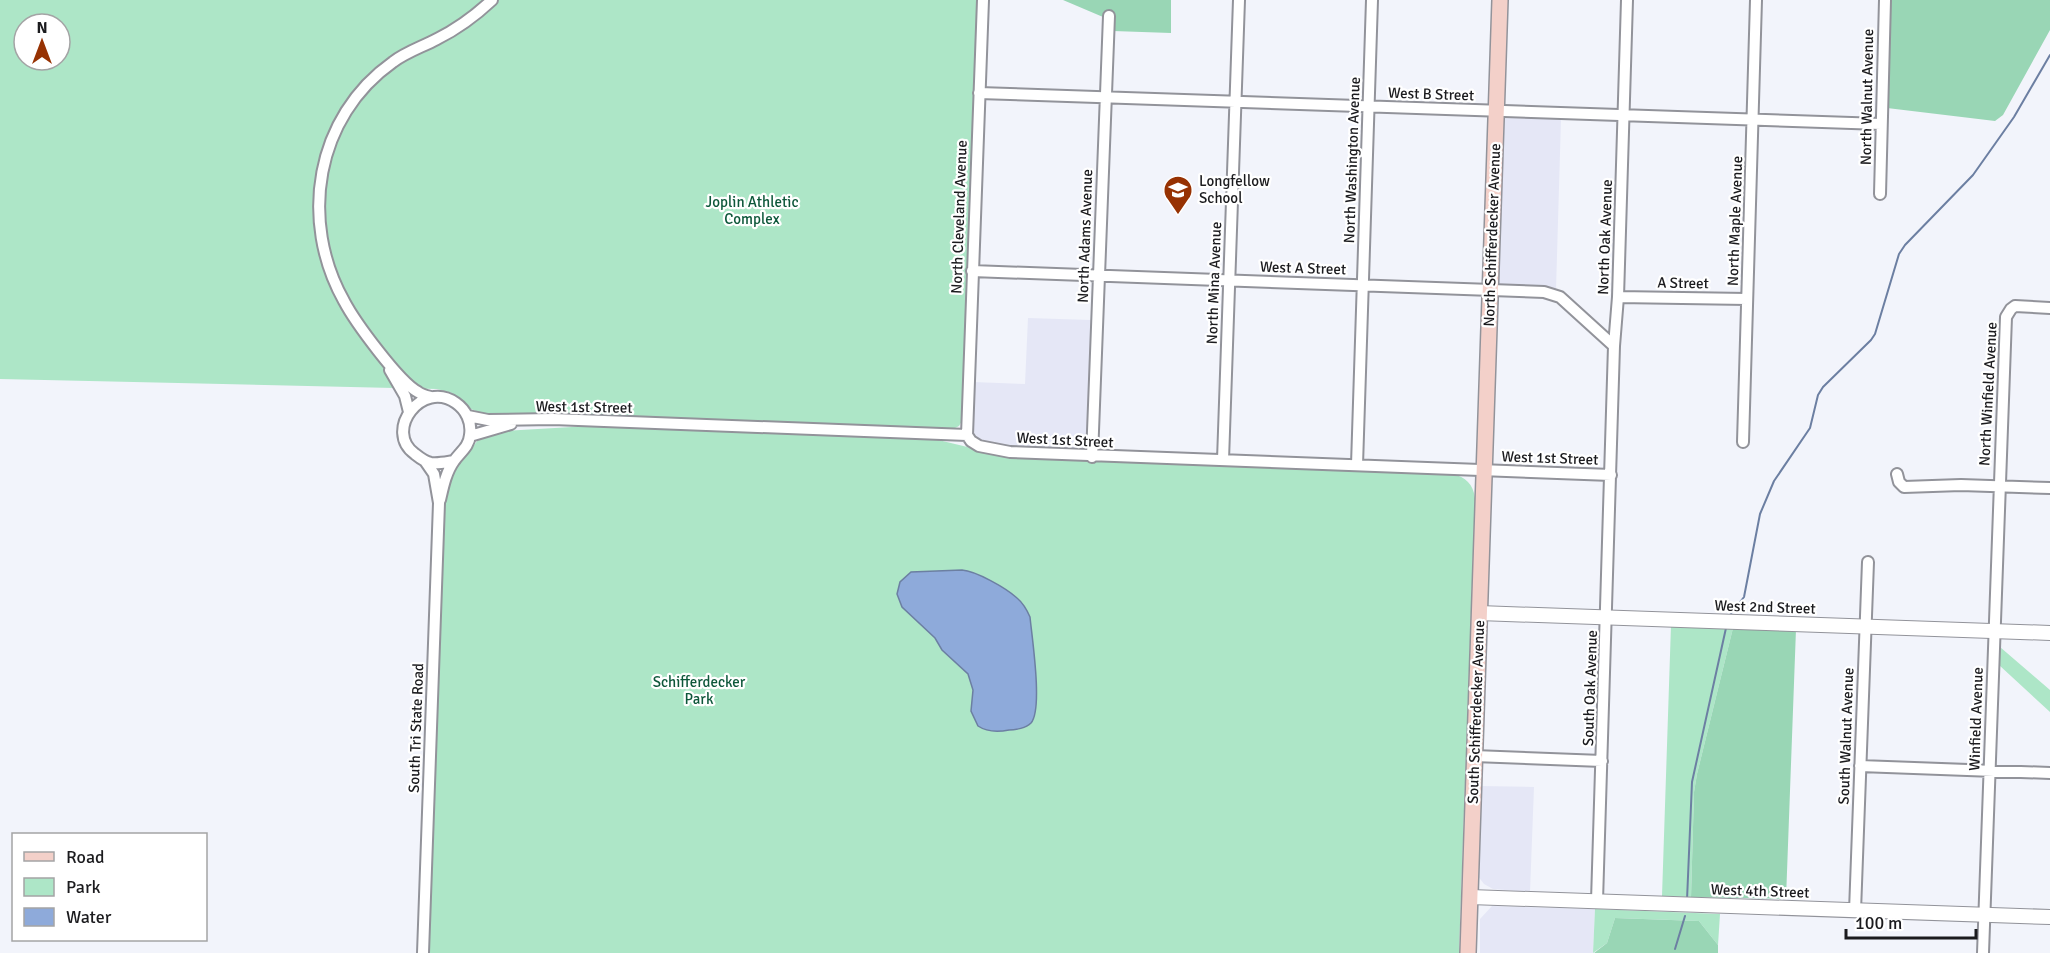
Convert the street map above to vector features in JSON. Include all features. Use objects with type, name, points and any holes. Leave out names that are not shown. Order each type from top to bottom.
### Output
[{"type":"main road","name":"North Schifferdecker Avenue","points":[[1484,470],[1500,0]]},
{"type":"main road","name":"South Schifferdecker Avenue","points":[[1468,953],[1484,470]]},
{"type":"street","points":[[470,436],[471,426],[468,416],[461,407],[453,400],[431,397],[417,392],[385,359],[349,310],[337,289],[324,257],[318,211],[322,170],[339,124],[351,105],[378,74],[394,61],[438,39],[469,19],[492,0]]},
{"type":"street","name":"North Cleveland Avenue","points":[[967,435],[983,0]]},
{"type":"street","name":"North Mina Avenue","points":[[1223,460],[1239,0]]},
{"type":"street","name":"North Washington Avenue","points":[[1357,465],[1372,0]]},
{"type":"street","name":"North Oak Avenue","points":[[1611,475],[1627,0]]},
{"type":"street","name":"North Maple Avenue","points":[[1743,442],[1756,0]]},
{"type":"street","name":"North Walnut Avenue","points":[[1881,194],[1885,0]]},
{"type":"street","name":"North Adams Avenue","points":[[1092,457],[1109,16]]},
{"type":"street","name":"West B Street","points":[[979,93],[1881,124]]},
{"type":"street","name":"West A Street","points":[[972,271],[1544,292],[1560,297],[1614,346]]},
{"type":"street","name":"A Street","points":[[1618,297],[1747,299]]},
{"type":"street","name":"North Winfield Avenue","points":[[1999,486],[2006,317],[2015,306],[2050,308]]},
{"type":"street","points":[[385,359],[405,396],[409,412]]},
{"type":"street","points":[[409,412],[418,402],[431,397]]},
{"type":"street","name":"South Tri State Road","points":[[409,412],[404,424],[404,438],[410,450],[425,461],[434,474],[439,503],[423,953]]},
{"type":"street","name":"West 1st Street","points":[[468,416],[488,420],[553,419],[967,435],[979,446],[995,450],[1092,457],[1611,475]]},
{"type":"street","name":"West 1st Street","points":[[470,436],[523,421]]},
{"type":"street","name":"South Tri State Road","points":[[439,503],[454,461],[466,447],[470,436]]},
{"type":"street","points":[[425,461],[433,464],[454,461]]},
{"type":"street","points":[[1898,474],[1899,482],[1904,487],[1961,485],[2050,488]]},
{"type":"street","name":"South Oak Avenue","points":[[1597,901],[1611,475]]},
{"type":"street","name":"Winfield Avenue","points":[[1983,953],[1999,486]]},
{"type":"street","name":"South Walnut Avenue","points":[[1855,910],[1868,562]]},
{"type":"street","name":"West 2nd Street","points":[[1479,613],[2050,633]]},
{"type":"street","points":[[1474,756],[1602,761]]},
{"type":"street","points":[[1860,766],[2050,773]]},
{"type":"street","name":"West 4th Street","points":[[1470,897],[2050,918]]},
{"type":"shaded area","points":[[1506,117],[1561,119],[1556,290],[1497,283],[1502,119]]},
{"type":"shaded area","points":[[1028,318],[1091,320],[1089,446],[1085,450],[984,443],[973,431],[973,382],[1025,384]]},
{"type":"shaded area","points":[[1479,786],[1534,787],[1530,892],[1493,889],[1484,884],[1477,875]]},
{"type":"shaded area","points":[[1492,906],[1595,909],[1593,953],[1480,953],[1480,919]]},
{"type":"green space","name":"Joplin Athletic Complex","points":[[0,0],[977,0],[962,421],[959,426],[953,429],[549,413],[488,416],[471,409],[452,393],[437,389],[0,379]]},
{"type":"green space","points":[[1063,0],[1171,0],[1171,33],[1113,31],[1103,17]]},
{"type":"green space","points":[[1890,0],[2050,0],[2050,30],[2003,115],[1995,121],[1887,108]]},
{"type":"green space","name":"Schifferdecker Park","points":[[606,425],[930,438],[1009,457],[1452,474],[1465,479],[1471,485],[1475,498],[1459,953],[426,953],[442,505],[455,466],[478,440],[505,431]]},
{"type":"green space","points":[[1671,625],[1733,628],[1694,792],[1691,897],[1662,896]]},
{"type":"green space","points":[[1733,628],[1796,629],[1786,899],[1691,897],[1694,792]]},
{"type":"green space","points":[[2000,647],[2050,690],[2050,712],[1999,665]]},
{"type":"green space","points":[[1595,909],[1720,914],[1718,945],[1699,921],[1615,918],[1607,943],[1593,953]]},
{"type":"green space","points":[[1615,918],[1699,921],[1718,945],[1718,953],[1594,953],[1607,943]]},
{"type":"water","points":[[962,570],[983,577],[1012,594],[1021,602],[1030,617],[1036,673],[1036,703],[1031,723],[1024,727],[997,731],[978,726],[971,711],[973,690],[968,674],[902,607],[897,594],[900,582],[911,572]]},
{"type":"waterway","points":[[1729,616],[1744,597],[1760,514],[1774,481],[1810,428],[1818,395],[1823,387],[1871,340],[1875,334],[1899,254],[1973,175],[2014,117],[2050,55]]},
{"type":"waterway","points":[[1687,900],[1692,782],[1726,628]]},
{"type":"waterway","points":[[1675,949],[1685,916]]},
{"type":"place","name":"Longfellow School","points":[[1178,216]]}]
